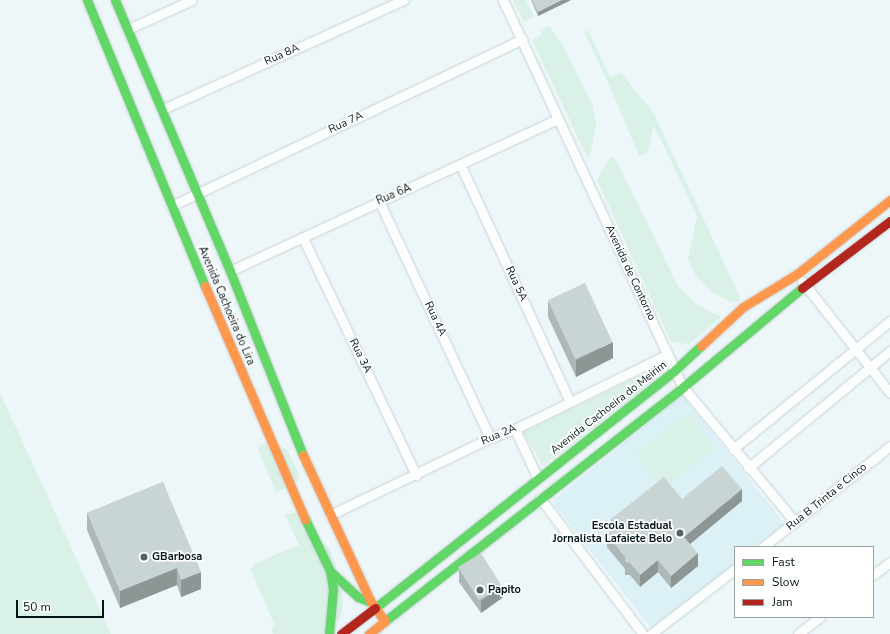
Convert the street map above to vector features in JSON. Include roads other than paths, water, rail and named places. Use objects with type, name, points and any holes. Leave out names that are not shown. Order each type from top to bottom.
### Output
[{"type":"main road","name":"Avenida Cachoeira do Lira","points":[[87,0],[239,370],[332,573],[358,597],[373,605]]},
{"type":"main road","name":"Avenida Cachoeira do Lira","points":[[116,0],[196,194],[230,271],[298,443],[330,515],[373,605],[385,621]]},
{"type":"main road","name":"Avenida Cachoeira do Meirim","points":[[341,634],[373,605],[538,479],[675,370],[743,308],[797,274],[890,200]]},
{"type":"main road","points":[[369,634],[683,387],[805,285],[890,221]]},
{"type":"main road","points":[[329,634],[333,602],[332,573],[349,578],[355,568]]},
{"type":"street","points":[[128,28],[192,0]]},
{"type":"street","name":"Rua 8A","points":[[161,110],[404,0]]},
{"type":"street","name":"Avenida de Contorno","points":[[503,0],[683,387],[748,468],[795,522]]},
{"type":"street","name":"Rua 7A","points":[[171,206],[522,39]]},
{"type":"street","name":"Rua 6A","points":[[230,271],[379,201],[461,166],[558,119]]},
{"type":"street","name":"Rua 5A","points":[[461,166],[570,402]]},
{"type":"street","name":"Rua 4A","points":[[379,201],[490,438]]},
{"type":"street","name":"Rua 3A","points":[[303,238],[416,475]]},
{"type":"street","points":[[797,274],[869,369],[890,393]]},
{"type":"street","points":[[733,449],[890,321]]},
{"type":"street","points":[[748,468],[890,352]]},
{"type":"street","name":"Rua 2A","points":[[330,515],[416,475],[490,438],[514,430],[668,354]]},
{"type":"street","points":[[514,430],[538,479]]},
{"type":"street","name":"Rua B Trinta e Cinco","points":[[764,546],[890,446]]},
{"type":"street","points":[[540,498],[643,634]]},
{"type":"street","points":[[874,574],[890,562]]},
{"type":"street","points":[[651,634],[734,570]]},
{"type":"street","points":[[798,634],[819,618]]},
{"type":"place","name":"Escola Estadual Jornalista Lafaiete Belo","points":[[680,533]]},
{"type":"place","name":"GBarbosa","points":[[144,557]]},
{"type":"place","name":"Papito","points":[[480,590]]}]
